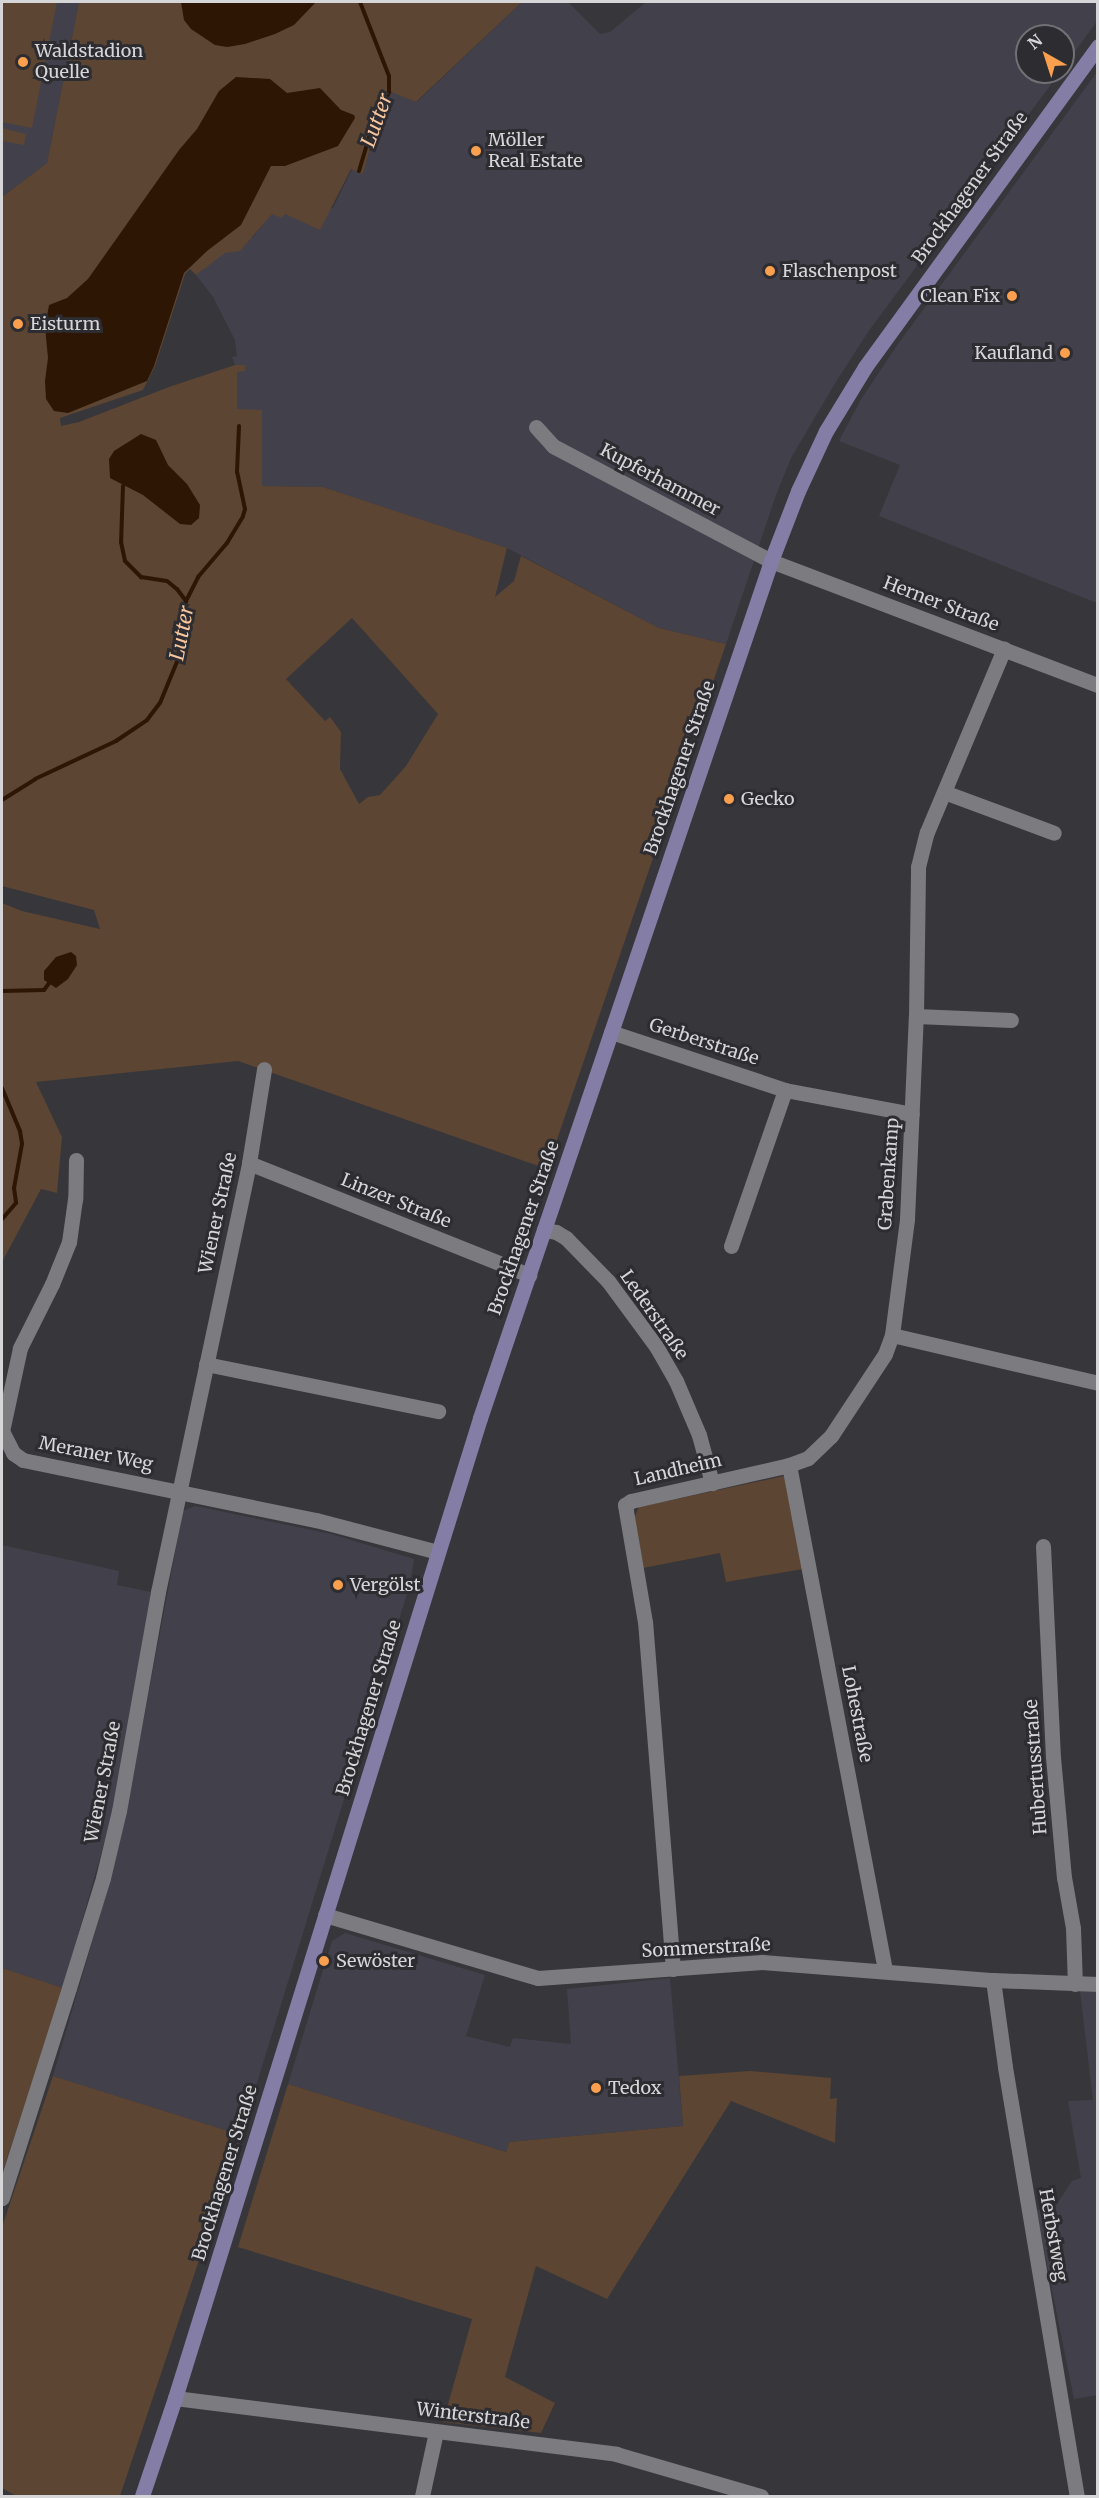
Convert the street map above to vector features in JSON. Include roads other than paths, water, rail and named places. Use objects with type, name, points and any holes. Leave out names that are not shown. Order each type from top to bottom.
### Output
[{"type":"main road","name":"Brockhagener Straße","points":[[142,2496],[175,2398],[438,1552],[611,1032],[771,561],[798,491],[843,400],[896,323],[1098,46]]},
{"type":"street","name":"Kupferhammer","points":[[536,428],[553,446],[771,561]]},
{"type":"street","name":"Herner Straße","points":[[771,561],[1098,685]]},
{"type":"street","name":"Grabenkamp","points":[[892,1335],[907,1219],[916,1016],[918,867],[927,832],[1004,649]]},
{"type":"street","points":[[944,792],[1054,833]]},
{"type":"street","points":[[916,1016],[1011,1020]]},
{"type":"street","name":"Gerberstraße","points":[[611,1032],[785,1090],[912,1114]]},
{"type":"street","name":"Wiener Straße","points":[[2,2198],[44,2072],[103,1878],[119,1811],[178,1490],[249,1163],[264,1069]]},
{"type":"street","points":[[731,1246],[785,1090]]},
{"type":"street","name":"Meraner Weg","points":[[76,1160],[75,1199],[69,1242],[52,1284],[20,1348],[2,1431],[13,1454],[23,1460],[316,1520],[438,1552]]},
{"type":"street","name":"Linzer Straße","points":[[249,1163],[529,1275]]},
{"type":"street","name":"Lederstraße","points":[[544,1230],[556,1232],[566,1238],[608,1281],[656,1346],[676,1381],[699,1435],[712,1483]]},
{"type":"street","points":[[892,1335],[1098,1383]]},
{"type":"street","name":"Landheim","points":[[673,1969],[645,1622],[624,1512],[625,1505],[632,1501],[789,1465],[808,1458],[831,1436],[885,1354],[892,1335]]},
{"type":"street","points":[[206,1364],[438,1411]]},
{"type":"street","name":"Lohestraße","points":[[789,1465],[885,1971]]},
{"type":"street","name":"Hubertusstraße","points":[[1043,1546],[1053,1757],[1064,1877],[1073,1928],[1075,1984]]},
{"type":"street","name":"Sommerstraße","points":[[325,1915],[538,1978],[762,1962],[993,1980],[1098,1984]]},
{"type":"street","name":"Herbstweg","points":[[993,1980],[1077,2496]]},
{"type":"street","name":"Winterstraße","points":[[175,2398],[616,2454],[761,2496]]},
{"type":"street","points":[[422,2496],[436,2432]]},
{"type":"waterway","name":"Lutter","points":[[359,171],[373,124],[389,92],[389,76],[360,2]]},
{"type":"waterway","name":"Lutter","points":[[2,800],[35,779],[116,741],[147,720],[160,703],[179,657],[179,634],[186,601],[198,577],[227,543],[245,509],[237,472],[239,426]]},
{"type":"waterway","points":[[123,486],[121,542],[125,561],[141,577],[167,581],[186,601]]},
{"type":"waterway","points":[[2,991],[44,990],[49,983]]},
{"type":"waterway","name":"Lutter","points":[[2,1088],[20,1131],[22,1144],[14,1188],[16,1203],[2,1219]]},
{"type":"place","name":"Waldstadion Quelle","points":[[23,62]]},
{"type":"place","name":"Möller Real Estate","points":[[476,151]]},
{"type":"place","name":"Flaschenpost","points":[[770,271]]},
{"type":"place","name":"Clean Fix","points":[[1012,296]]},
{"type":"place","name":"Eisturm","points":[[18,324]]},
{"type":"place","name":"Kaufland","points":[[1065,353]]},
{"type":"place","name":"Gecko","points":[[729,799]]},
{"type":"place","name":"Vergölst","points":[[338,1585]]},
{"type":"place","name":"Sewöster","points":[[324,1961]]},
{"type":"place","name":"Tedox","points":[[596,2088]]}]
